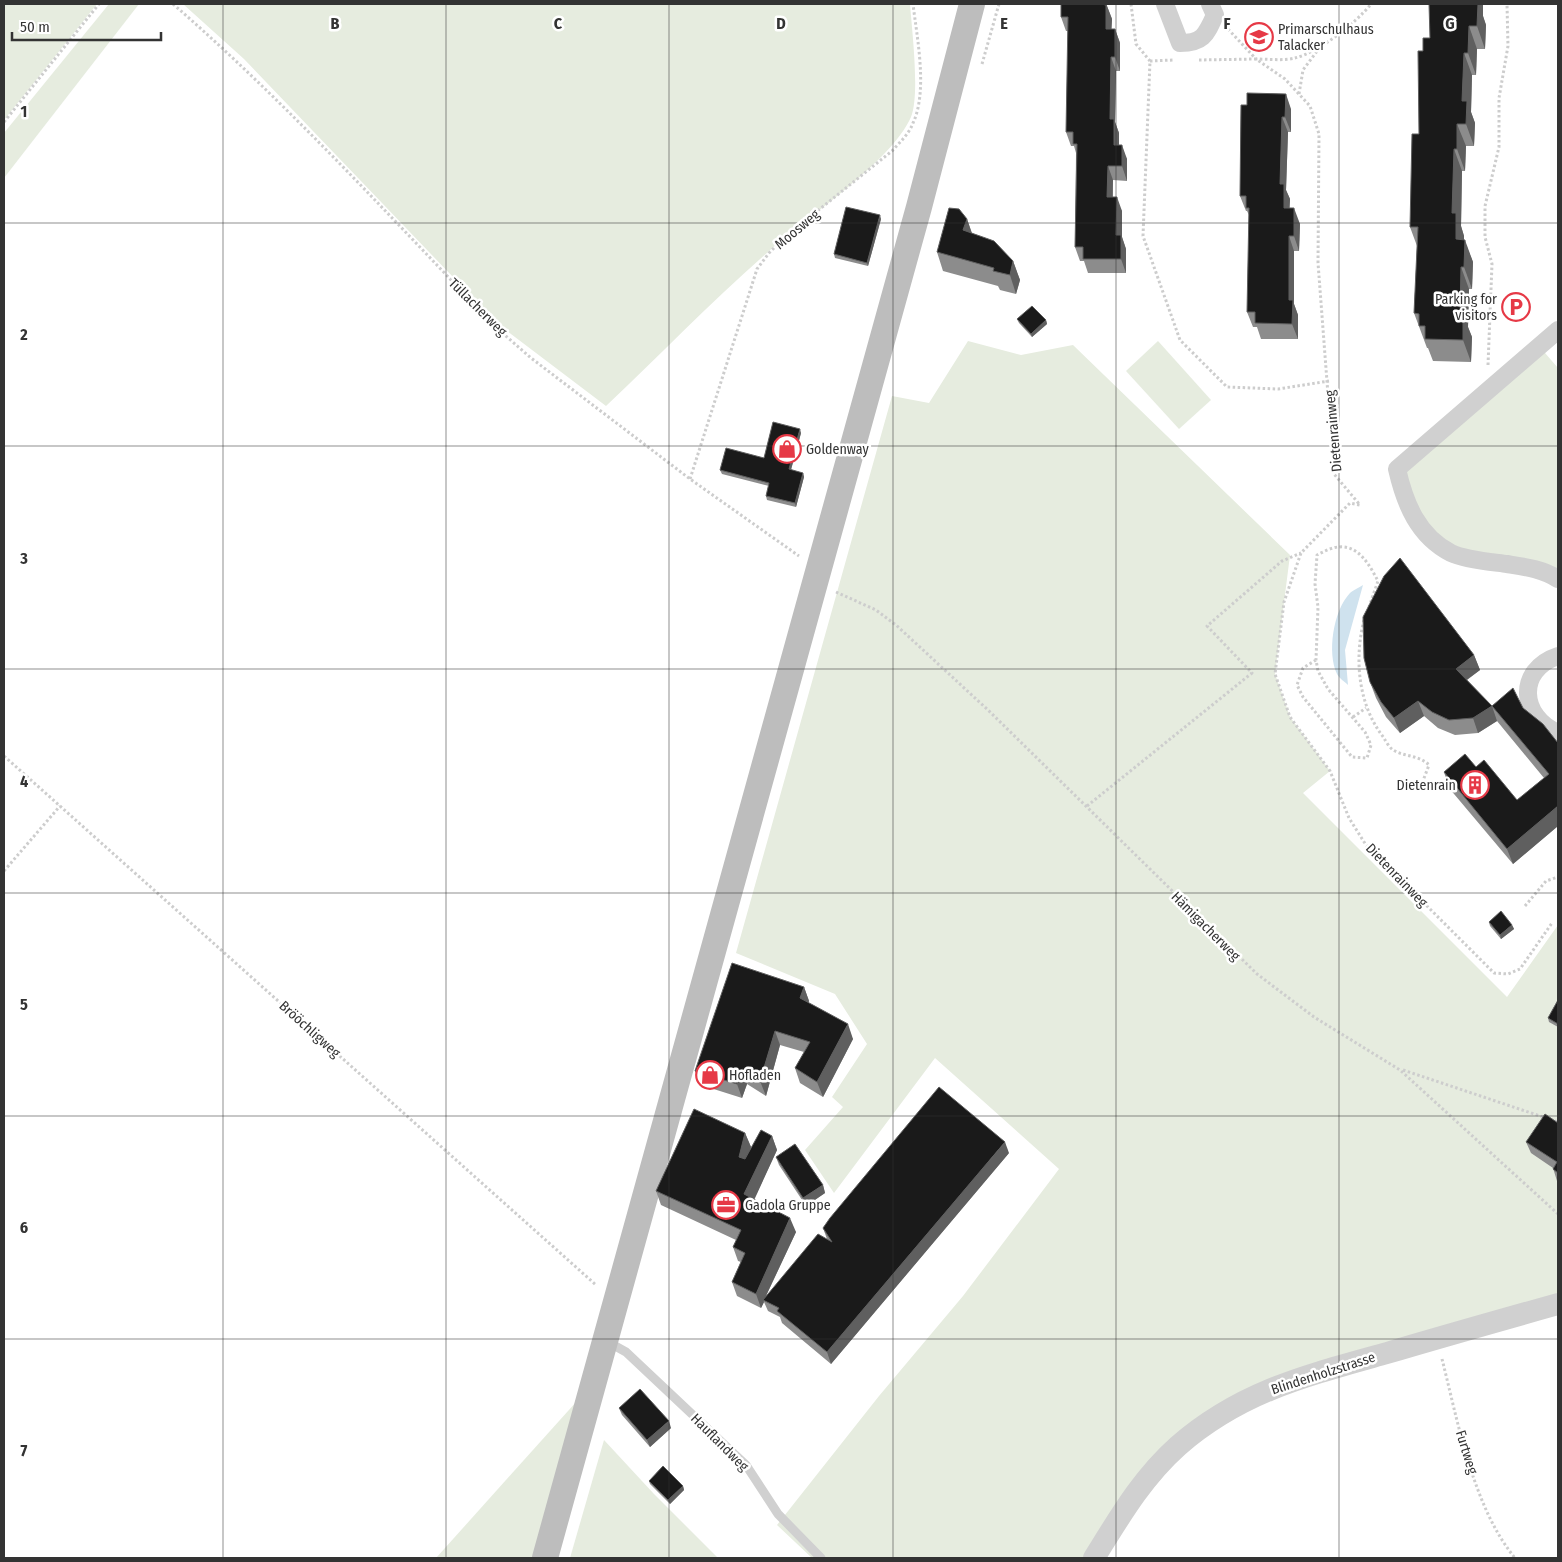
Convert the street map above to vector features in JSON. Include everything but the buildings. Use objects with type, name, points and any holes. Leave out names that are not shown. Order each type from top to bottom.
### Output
[{"type":"main road","points":[[545,1558],[919,207],[972,4]]},
{"type":"street","points":[[1165,4],[1180,43],[1194,43],[1207,34],[1213,9]]},
{"type":"street","points":[[1558,330],[1397,470],[1403,494],[1412,515],[1425,534],[1452,553],[1543,570],[1558,579]]},
{"type":"street","points":[[1558,656],[1545,662],[1536,671],[1530,682],[1528,695],[1530,708],[1537,720],[1547,728],[1558,733]]},
{"type":"street","name":"Blindenholzstrasse","points":[[1094,1558],[1125,1507],[1148,1476],[1177,1447],[1210,1421],[1248,1398],[1294,1379],[1558,1304]]},
{"type":"lane","name":"Hauflandweg","points":[[605,1340],[626,1352],[746,1465],[778,1514],[821,1558]]},
{"type":"path","points":[[4,122],[99,4]]},
{"type":"path","name":"Tüllacherweg","points":[[173,4],[225,49],[284,106],[499,330],[531,358],[690,480],[807,562],[817,575],[876,610]]},
{"type":"path","name":"Moosweg","points":[[690,480],[757,269],[769,253],[785,237],[892,151],[905,138],[913,124],[917,111],[919,84],[913,4]]},
{"type":"path","points":[[1131,4],[1136,44],[1150,61],[1143,236],[1180,340],[1227,387],[1278,389],[1329,381]]},
{"type":"path","points":[[1198,60],[1294,58],[1318,48],[1364,12],[1371,4]]},
{"type":"path","points":[[1487,391],[1492,264],[1485,237],[1485,206],[1499,147],[1499,98],[1508,46],[1508,4]]},
{"type":"path","name":"Dietenrainweg","points":[[1213,9],[1256,59],[1285,79],[1310,106],[1319,134],[1318,262],[1329,381],[1334,474],[1360,505],[1350,503],[1301,553],[1284,602],[1275,674],[1290,717],[1330,771],[1349,818],[1366,845],[1494,973],[1508,974],[1520,969],[1552,923]]},
{"type":"path","points":[[1299,94],[1303,70],[1318,48]]},
{"type":"path","points":[[1150,61],[1179,60]]},
{"type":"path","points":[[1316,660],[1303,668],[1297,685],[1302,697],[1352,757],[1367,758],[1371,745],[1365,732],[1328,689],[1316,660],[1318,608],[1315,584],[1317,555],[1339,546],[1350,548],[1368,561],[1378,581],[1360,638],[1362,692],[1366,708],[1374,726],[1393,750],[1423,759],[1429,765],[1421,786]]},
{"type":"path","points":[[1087,806],[1252,674],[1207,626],[1282,561],[1301,553]]},
{"type":"path","name":"Hämigacherweg","points":[[876,610],[896,625],[960,684],[1087,806],[1256,974],[1314,1017],[1400,1070],[1558,1214]]},
{"type":"path","points":[[1354,717],[1366,708]]},
{"type":"path","name":"Brööchligweg","points":[[4,756],[616,1302]]},
{"type":"path","points":[[4,871],[60,806]]},
{"type":"path","points":[[1525,906],[1546,881],[1558,877]]},
{"type":"path","points":[[1400,1070],[1558,1122]]},
{"type":"path","name":"Furtweg","points":[[1437,1338],[1461,1434],[1486,1513],[1515,1558]]},
{"type":"shaded area","points":[[4,4],[97,4],[4,120]]},
{"type":"shaded area","points":[[109,4],[139,4],[4,178],[4,133]]},
{"type":"shaded area","points":[[183,4],[910,4],[915,62],[914,107],[911,117],[901,134],[886,152],[847,188],[747,271],[606,406],[499,325],[244,59]]},
{"type":"shaded area","points":[[968,341],[1021,355],[1073,345],[1290,555],[1275,674],[1290,717],[1330,771],[1303,793],[1507,997],[1558,925],[1558,1304],[1437,1338],[1210,1421],[1094,1558],[812,1558],[777,1525],[879,1396],[963,1296],[1059,1169],[935,1058],[834,1193],[805,1150],[843,1107],[832,1097],[867,1044],[835,994],[736,953],[892,396],[929,403]]},
{"type":"shaded area","points":[[1158,341],[1211,400],[1179,429],[1126,371]]},
{"type":"shaded area","points":[[1539,346],[1558,368],[1558,579],[1452,553],[1403,494],[1407,462]]},
{"type":"shaded area","points":[[577,1401],[535,1558],[436,1558]]},
{"type":"shaded area","points":[[604,1440],[654,1494],[718,1558],[570,1558]]},
{"type":"water","points":[[1363,585],[1345,650],[1348,685],[1338,675],[1334,665],[1332,655],[1333,632],[1339,610],[1344,601],[1351,592]]},
{"type":"place","name":"Primarschulhaus Talacker","points":[[1259,37]]},
{"type":"place","name":"Parking for visitors","points":[[1516,307]]},
{"type":"place","name":"Goldenway","points":[[787,449]]},
{"type":"place","name":"Dietenrain","points":[[1475,785]]},
{"type":"place","name":"Hofladen","points":[[710,1075]]},
{"type":"place","name":"Gadola Gruppe","points":[[726,1205]]}]
